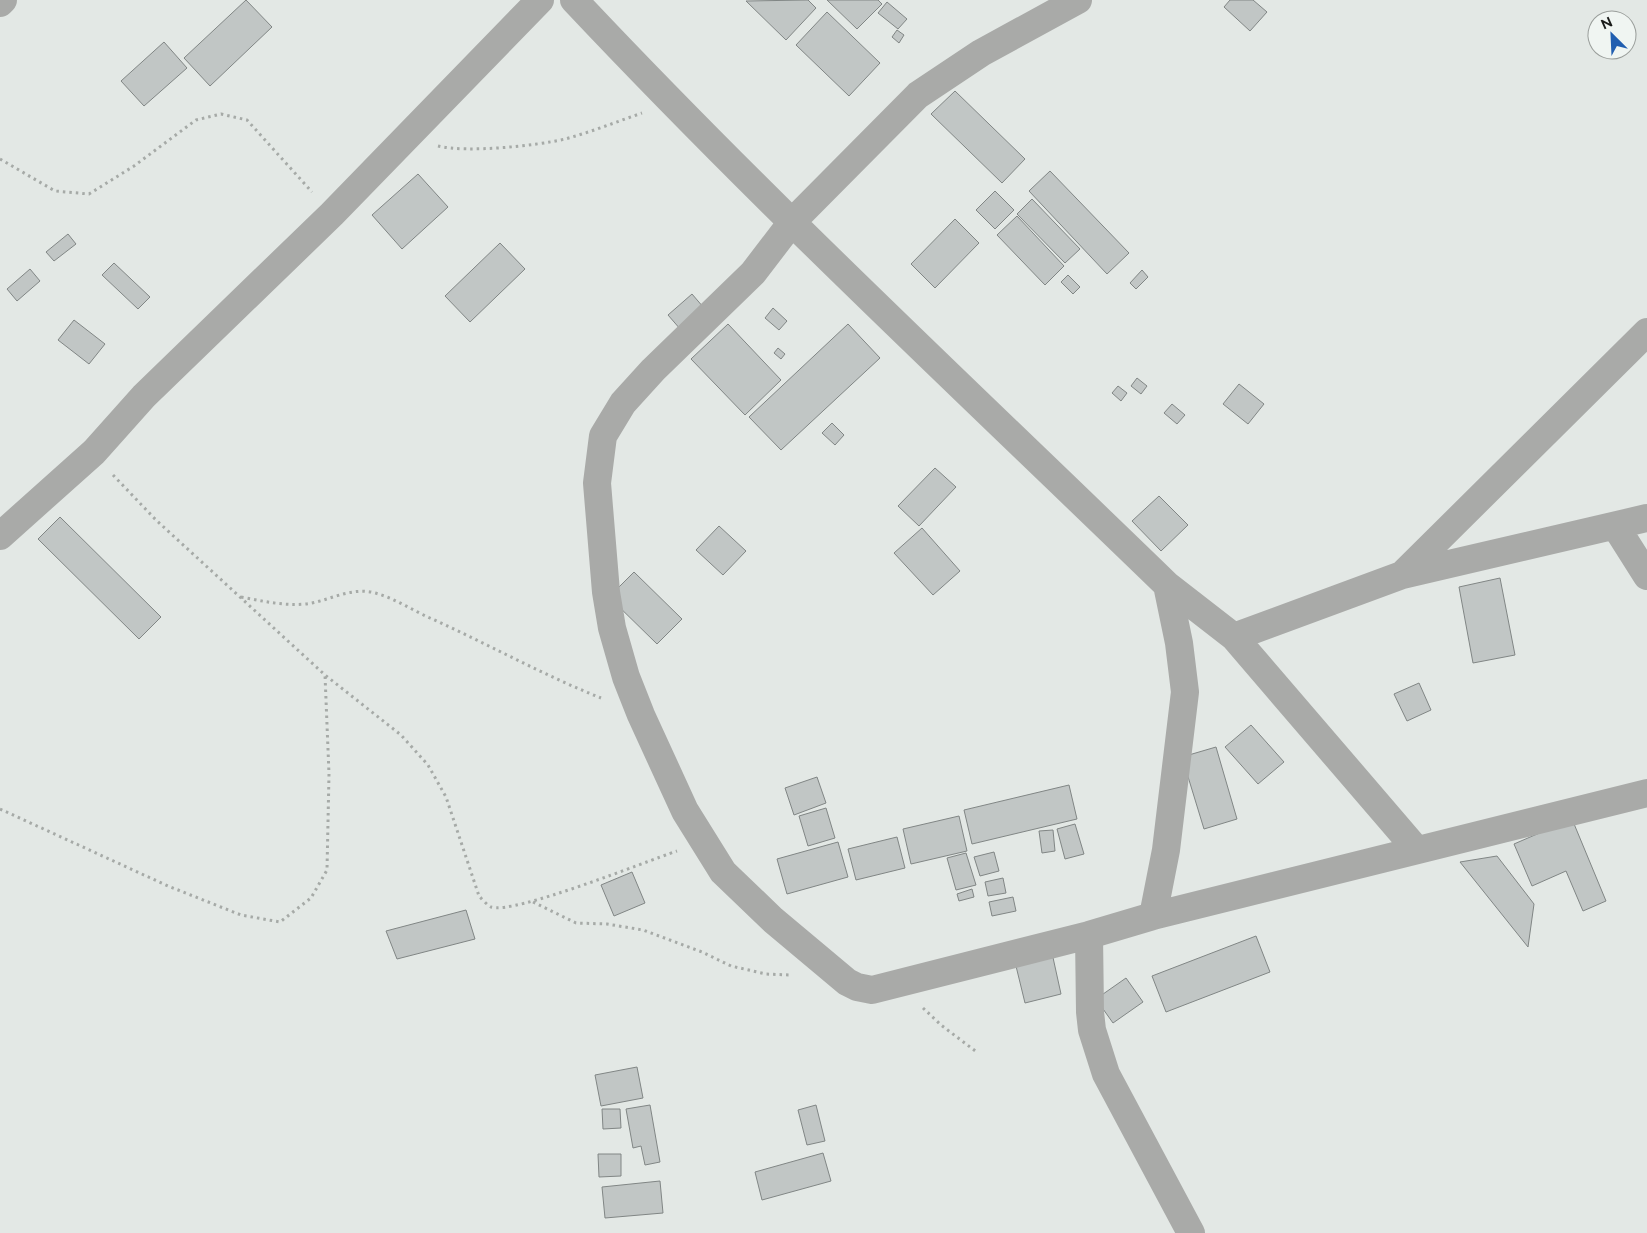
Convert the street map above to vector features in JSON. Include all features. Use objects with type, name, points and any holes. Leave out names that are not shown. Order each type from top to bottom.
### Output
[{"type":"street","points":[[0,3],[3,0]]},
{"type":"street","points":[[0,536],[94,452],[157,383],[332,214],[540,0]]},
{"type":"street","points":[[574,0],[671,104],[1167,585],[1234,637],[1416,849]]},
{"type":"street","points":[[1078,0],[981,53],[918,95],[792,222],[753,273],[623,403],[603,436],[597,483],[606,592],[612,628],[626,677],[641,715],[686,811],[703,842],[723,872],[773,920],[847,982],[857,988],[872,990],[1416,849],[1647,793]]},
{"type":"street","points":[[1402,575],[1647,332]]},
{"type":"street","points":[[1234,637],[1402,575],[1616,527],[1647,518]]},
{"type":"street","points":[[1616,527],[1647,576]]},
{"type":"street","points":[[1153,916],[1166,850],[1185,692],[1179,643],[1167,585]]},
{"type":"street","points":[[1089,935],[1092,1030],[1106,1074],[1191,1233]]},
{"type":"path","points":[[406,139],[449,149],[497,148],[564,139],[671,104]]},
{"type":"path","points":[[0,159],[55,191],[89,194],[134,166],[196,120],[221,114],[247,120],[332,214]]},
{"type":"path","points":[[94,452],[156,520],[325,675],[401,735],[428,765],[446,797],[479,896],[490,907],[504,908],[532,901],[703,842]]},
{"type":"path","points":[[241,596],[279,605],[307,604],[332,596],[374,592],[473,637],[559,681],[641,715]]},
{"type":"path","points":[[0,809],[168,886],[241,915],[280,922],[310,898],[327,870],[329,784],[325,675]]},
{"type":"path","points":[[532,901],[576,923],[607,924],[643,930],[693,948],[731,966],[766,974],[792,975]]},
{"type":"path","points":[[899,982],[941,1025],[978,1053]]},
{"type":"building","points":[[246,0],[272,27],[210,86],[184,58]]},
{"type":"building","points":[[808,0],[816,8],[786,40],[746,1]]},
{"type":"building","points":[[827,0],[878,0],[882,4],[857,29]]},
{"type":"building","points":[[1230,0],[1253,0],[1267,12],[1250,31],[1224,7]]},
{"type":"building","points":[[887,2],[907,19],[898,29],[878,13]]},
{"type":"building","points":[[827,12],[880,63],[849,96],[796,45]]},
{"type":"building","points":[[897,30],[904,35],[899,43],[892,37]]},
{"type":"building","points":[[164,42],[187,68],[144,106],[121,81]]},
{"type":"building","points":[[955,91],[1025,159],[1002,183],[931,114]]},
{"type":"building","points":[[1050,171],[1129,253],[1107,274],[1029,191]]},
{"type":"building","points":[[418,174],[448,207],[402,249],[372,215]]},
{"type":"building","points":[[995,191],[1014,210],[995,229],[976,210]]},
{"type":"building","points":[[1032,199],[1080,249],[1065,263],[1017,214]]},
{"type":"building","points":[[1017,216],[1064,266],[1045,285],[997,235]]},
{"type":"building","points":[[955,219],[979,243],[935,288],[911,264]]},
{"type":"building","points":[[68,234],[76,244],[54,261],[46,252]]},
{"type":"building","points":[[500,243],[525,269],[470,322],[445,296]]},
{"type":"building","points":[[114,263],[150,297],[138,309],[102,275]]},
{"type":"building","points":[[30,269],[40,281],[17,301],[7,289]]},
{"type":"building","points":[[1142,270],[1148,277],[1136,289],[1130,283]]},
{"type":"building","points":[[1068,275],[1080,287],[1073,294],[1061,282]]},
{"type":"building","points":[[692,294],[704,308],[681,330],[668,315]]},
{"type":"building","points":[[773,308],[787,321],[779,330],[765,318]]},
{"type":"building","points":[[74,320],[105,344],[89,364],[58,340]]},
{"type":"building","points":[[728,324],[781,380],[745,415],[691,359]]},
{"type":"building","points":[[848,324],[880,358],[781,450],[749,417]]},
{"type":"building","points":[[778,348],[785,354],[781,359],[774,353]]},
{"type":"building","points":[[1137,378],[1147,386],[1141,394],[1131,386]]},
{"type":"building","points":[[1239,384],[1264,404],[1248,424],[1223,404]]},
{"type":"building","points":[[1118,386],[1127,393],[1121,401],[1112,393]]},
{"type":"building","points":[[1172,404],[1185,415],[1177,424],[1164,413]]},
{"type":"building","points":[[832,423],[844,435],[835,445],[822,433]]},
{"type":"building","points":[[935,468],[956,487],[919,526],[898,506]]},
{"type":"building","points":[[1159,496],[1188,525],[1161,551],[1132,521]]},
{"type":"building","points":[[60,517],[161,617],[139,639],[38,539]]},
{"type":"building","points":[[719,526],[746,551],[723,575],[696,550]]},
{"type":"building","points":[[922,528],[960,571],[933,595],[894,553]]},
{"type":"building","points":[[634,572],[682,619],[657,644],[609,597]]},
{"type":"building","points":[[1500,578],[1515,655],[1473,663],[1459,587]]},
{"type":"building","points":[[1419,683],[1431,710],[1407,721],[1394,694]]},
{"type":"building","points":[[1251,725],[1284,762],[1258,784],[1225,747]]},
{"type":"building","points":[[1216,747],[1237,819],[1204,829],[1182,757]]},
{"type":"building","points":[[817,777],[826,803],[794,815],[785,788]]},
{"type":"building","points":[[1069,785],[1077,819],[972,844],[964,810]]},
{"type":"building","points":[[826,808],[835,838],[808,846],[799,816]]},
{"type":"building","points":[[959,816],[967,851],[911,864],[903,829]]},
{"type":"building","points":[[1572,819],[1606,901],[1583,911],[1566,871],[1532,886],[1514,844]]},
{"type":"building","points":[[1075,824],[1084,854],[1065,859],[1057,829]]},
{"type":"building","points":[[1053,830],[1055,851],[1042,853],[1039,831]]},
{"type":"building","points":[[897,837],[905,868],[856,880],[848,849]]},
{"type":"building","points":[[838,842],[848,877],[787,894],[777,859]]},
{"type":"building","points":[[994,852],[999,871],[980,876],[974,857]]},
{"type":"building","points":[[966,853],[976,885],[956,890],[947,858]]},
{"type":"building","points":[[1497,856],[1534,904],[1528,947],[1460,862]]},
{"type":"building","points":[[632,872],[645,903],[614,916],[601,885]]},
{"type":"building","points":[[1003,878],[1006,893],[988,896],[985,882]]},
{"type":"building","points":[[972,889],[974,897],[959,901],[957,894]]},
{"type":"building","points":[[1013,897],[1016,911],[992,916],[989,902]]},
{"type":"building","points":[[466,910],[475,939],[397,959],[386,931]]},
{"type":"building","points":[[1256,936],[1270,972],[1166,1012],[1152,976]]},
{"type":"building","points":[[1052,953],[1061,994],[1025,1003],[1015,962]]},
{"type":"building","points":[[1126,978],[1143,1002],[1113,1023],[1096,999]]},
{"type":"building","points":[[637,1067],[643,1098],[601,1106],[595,1075]]},
{"type":"building","points":[[650,1105],[660,1162],[645,1165],[641,1146],[633,1148],[626,1109]]},
{"type":"building","points":[[816,1105],[825,1141],[807,1145],[798,1110]]},
{"type":"building","points":[[602,1109],[620,1109],[621,1128],[603,1129]]},
{"type":"building","points":[[823,1153],[831,1181],[762,1200],[755,1172]]},
{"type":"building","points":[[598,1154],[621,1154],[621,1176],[599,1177]]},
{"type":"building","points":[[660,1181],[663,1213],[605,1218],[602,1187]]}]
